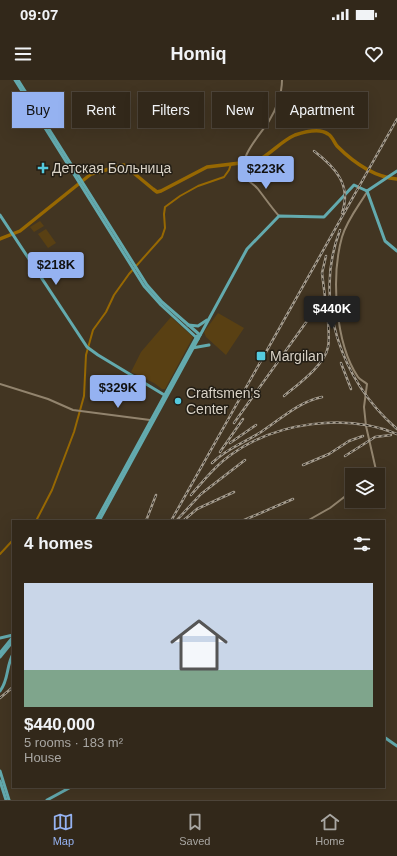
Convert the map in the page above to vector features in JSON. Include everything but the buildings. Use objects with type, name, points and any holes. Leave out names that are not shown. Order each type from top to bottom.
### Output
[{"type":"main road","points":[[15,80],[79,180]]},
{"type":"main road","points":[[18,80],[132,266],[150,289],[198,336]]},
{"type":"main road","points":[[367,191],[397,171]]},
{"type":"main road","points":[[98,520],[198,336],[210,318],[247,248],[279,216],[324,217],[349,189],[357,185],[367,191],[385,241],[397,251]]},
{"type":"main road","points":[[0,214],[84,344],[90,350],[165,396]]},
{"type":"main road","points":[[175,315],[188,325],[198,336]]},
{"type":"main road","points":[[188,325],[195,326],[202,324],[210,318]]},
{"type":"main road","points":[[98,520],[150,420],[198,336]]},
{"type":"main road","points":[[192,348],[209,345]]},
{"type":"main road","points":[[1,638],[12,636]]},
{"type":"main road","points":[[0,653],[12,637]]},
{"type":"main road","points":[[1,638],[6,638],[7,643]]},
{"type":"main road","points":[[0,657],[12,642]]},
{"type":"main road","points":[[0,691],[5,683],[8,665],[12,656]]},
{"type":"main road","points":[[385,738],[397,746]]},
{"type":"main road","points":[[0,771],[9,800]]},
{"type":"main road","points":[[0,781],[6,800]]},
{"type":"main road","points":[[47,800],[69,788]]},
{"type":"street","points":[[279,216],[264,199],[258,189],[246,177],[244,167],[245,160],[251,146],[270,120],[279,99],[282,80]]},
{"type":"street","points":[[367,191],[349,220],[342,238],[338,259],[337,299],[339,331],[343,345],[358,377],[367,384],[364,405],[366,426],[376,468]]},
{"type":"street","points":[[0,384],[48,399],[64,407],[78,411],[150,420]]},
{"type":"street","points":[[309,520],[330,508],[345,497]]},
{"type":"shaded area","points":[[40,221],[44,226],[34,232],[30,227]]},
{"type":"shaded area","points":[[46,229],[56,243],[48,248],[38,234]]},
{"type":"shaded area","points":[[218,313],[244,328],[226,355],[206,337],[204,332]]},
{"type":"shaded area","points":[[171,317],[193,337],[165,389],[162,389],[154,383],[131,372],[141,352]]},
{"type":"waterway","points":[[0,239],[20,231],[91,174],[124,165],[157,192],[207,167],[257,161],[295,135],[307,132],[325,132],[331,136],[343,152],[364,168],[388,178],[397,179]]},
{"type":"waterway","points":[[37,520],[52,490],[74,432],[84,396],[86,355],[93,330],[106,312],[114,295],[129,274],[162,237],[165,228],[165,207],[180,196],[198,186],[224,177],[231,164]]},
{"type":"waterway","points":[[0,554],[12,541]]},
{"type":"railway","points":[[172,520],[397,119]]},
{"type":"railway","points":[[314,151],[335,170],[340,178],[345,194],[345,203],[342,213]]},
{"type":"railway","points":[[340,230],[332,257],[330,284],[331,311],[337,338],[347,363],[361,387],[377,409],[397,429]]},
{"type":"railway","points":[[326,256],[322,273],[326,305]]},
{"type":"railway","points":[[284,396],[310,374],[322,361],[328,347],[328,319]]},
{"type":"railway","points":[[234,423],[307,321]]},
{"type":"railway","points":[[341,363],[351,389]]},
{"type":"railway","points":[[212,463],[224,453],[261,432],[297,407],[313,399],[322,397]]},
{"type":"railway","points":[[220,452],[243,419]]},
{"type":"railway","points":[[191,495],[205,478],[226,458],[250,443],[270,434],[312,424],[334,423],[356,424],[397,434]]},
{"type":"railway","points":[[230,443],[256,425]]},
{"type":"railway","points":[[345,456],[375,437],[391,435]]},
{"type":"railway","points":[[303,465],[329,454],[349,441],[363,436]]},
{"type":"railway","points":[[177,520],[201,494],[245,460]]},
{"type":"railway","points":[[184,520],[197,509],[234,492]]},
{"type":"railway","points":[[146,520],[156,495]]},
{"type":"railway","points":[[244,520],[293,499]]},
{"type":"railway","points":[[0,698],[12,688]]},
{"type":"place","name":"Детская Больница","points":[[43,168]]},
{"type":"place","name":"Margilan","points":[[261,356]]},
{"type":"place","name":"Craftsmen's Center","points":[[178,401]]}]
